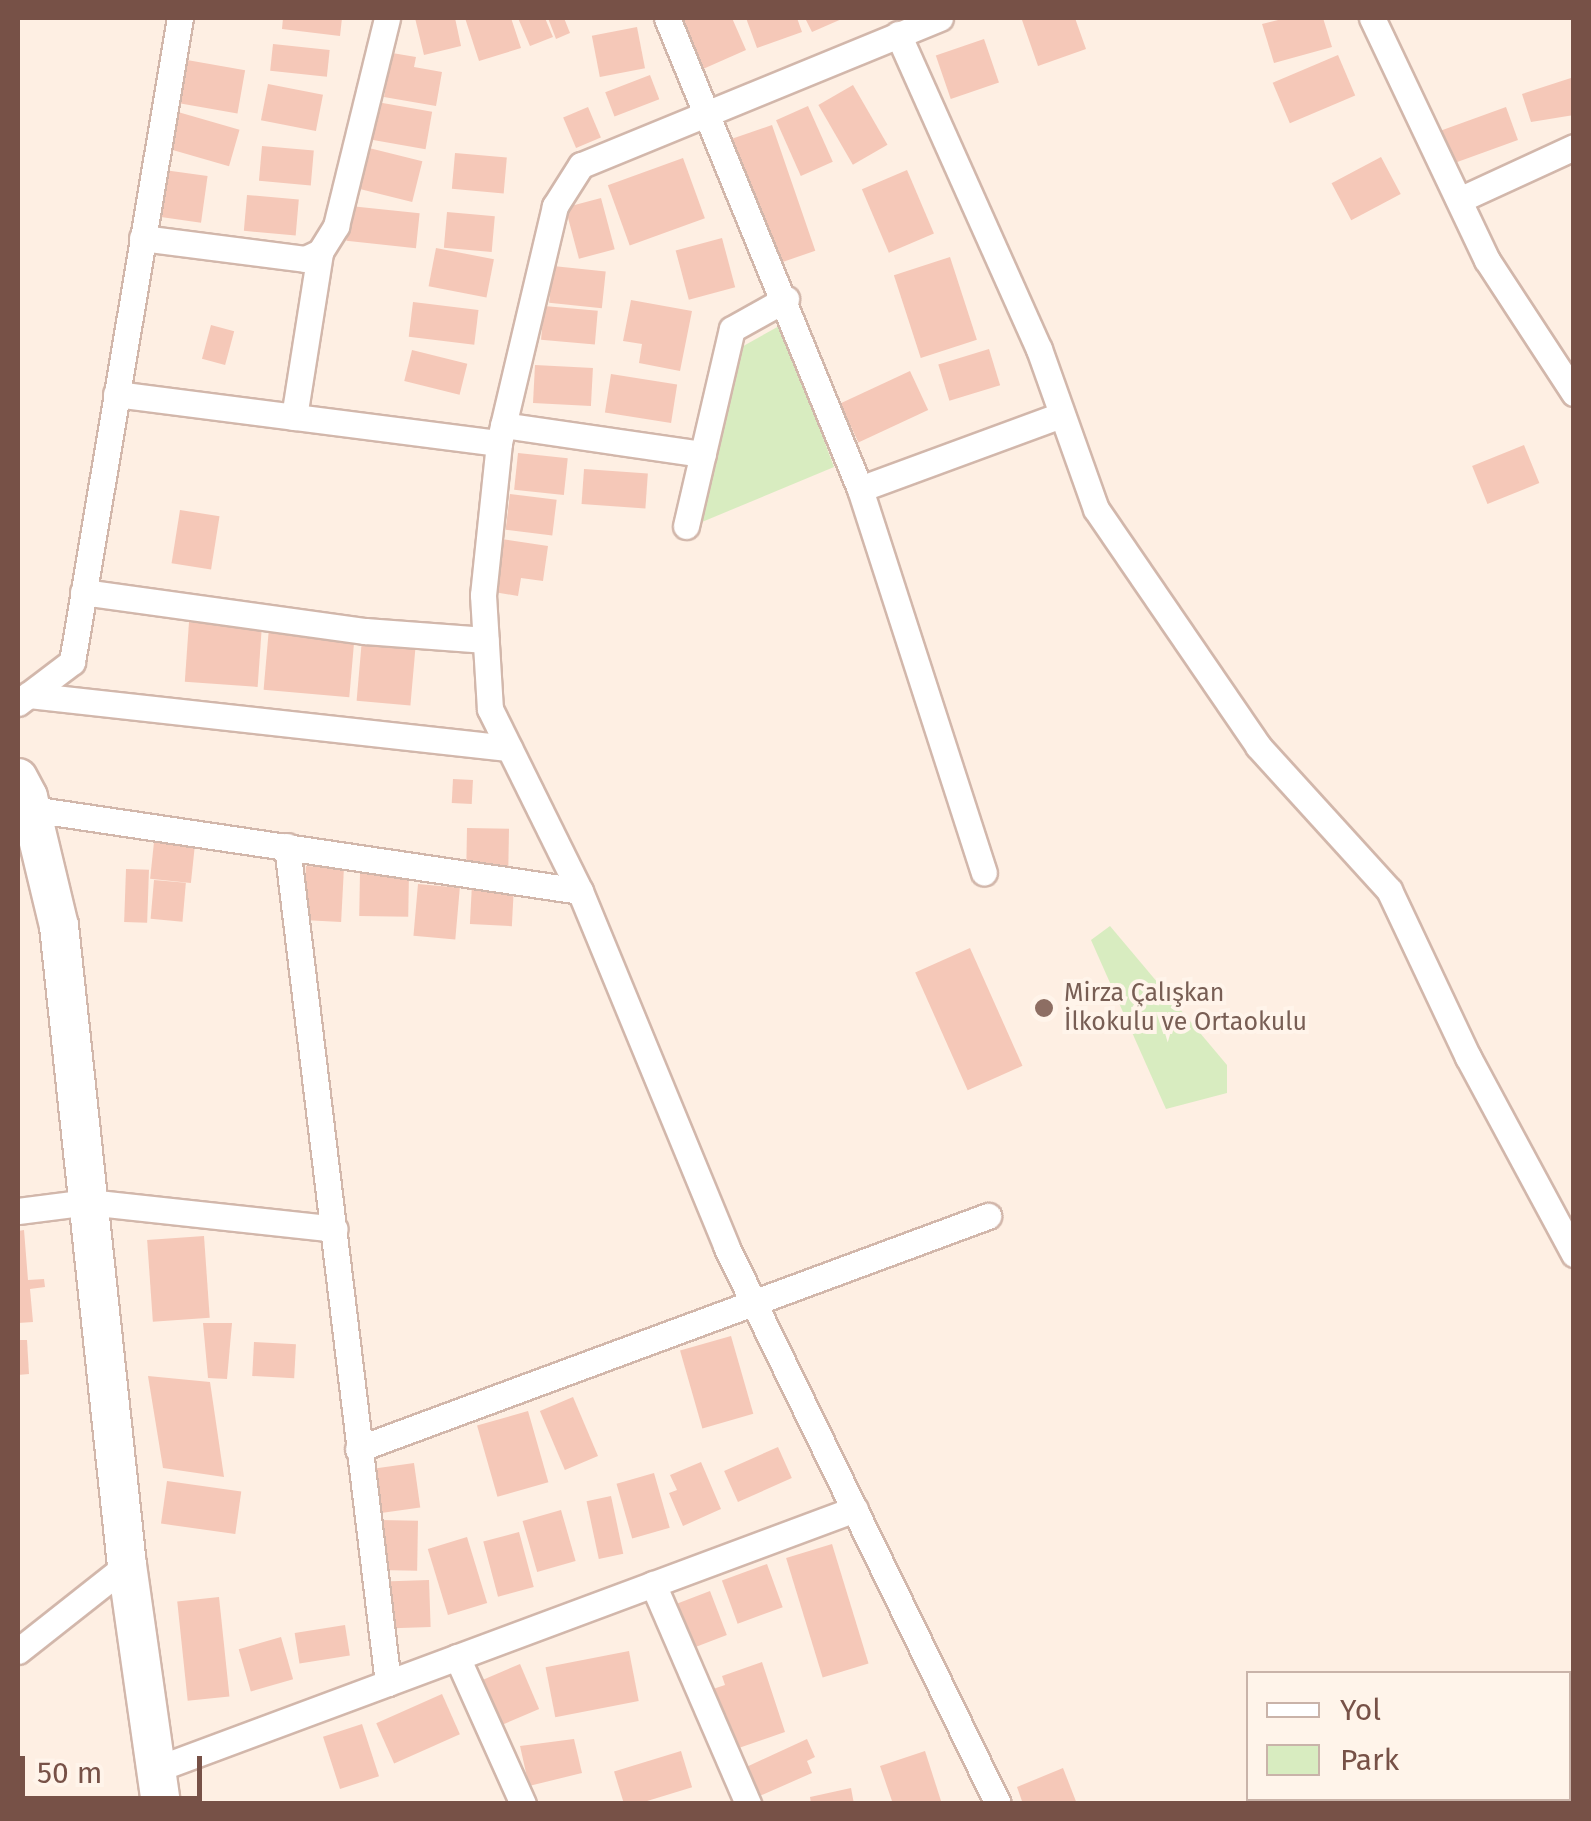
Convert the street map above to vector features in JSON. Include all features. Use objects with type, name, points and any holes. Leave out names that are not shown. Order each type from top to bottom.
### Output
[{"type":"street","points":[[23,699],[72,662],[180,18]]},
{"type":"street","points":[[294,416],[320,252],[336,226],[387,18]]},
{"type":"street","points":[[667,18],[786,298],[860,489],[984,872]]},
{"type":"street","points":[[940,18],[581,165],[556,206],[501,434],[483,596],[490,709],[580,891],[754,1304],[998,1804]]},
{"type":"street","points":[[1372,18],[1487,260],[1574,392]]},
{"type":"street","points":[[898,34],[1039,349],[1058,416],[1096,509],[1258,746],[1389,890],[1468,1058],[1574,1254]]},
{"type":"street","points":[[1459,200],[1574,146]]},
{"type":"street","points":[[142,238],[305,259],[320,252]]},
{"type":"street","points":[[686,526],[732,329],[786,298]]},
{"type":"street","points":[[116,394],[294,416],[703,454]]},
{"type":"street","points":[[860,489],[1058,416]]},
{"type":"street","points":[[83,592],[366,631],[486,640]]},
{"type":"street","points":[[23,699],[509,748]]},
{"type":"street","points":[[580,891],[287,846],[22,798],[58,926],[127,1565],[158,1787],[388,1683],[855,1508]]},
{"type":"street","points":[[287,846],[388,1683]]},
{"type":"street","points":[[18,1211],[88,1202],[334,1230]]},
{"type":"street","points":[[358,1449],[988,1216]]},
{"type":"street","points":[[18,1650],[127,1565]]},
{"type":"street","points":[[653,1584],[748,1804]]},
{"type":"street","points":[[457,1657],[523,1804]]},
{"type":"green space","points":[[781,325],[834,467],[702,522],[738,349]]},
{"type":"green space","points":[[1110,926],[1227,1065],[1227,1093],[1166,1109],[1091,940]]},
{"type":"building","points":[[283,18],[342,18],[340,36],[282,29]]},
{"type":"building","points":[[415,18],[455,18],[461,46],[424,55]]},
{"type":"building","points":[[465,18],[511,18],[521,48],[479,61]]},
{"type":"building","points":[[518,18],[545,18],[553,37],[530,46]]},
{"type":"building","points":[[548,18],[564,18],[570,33],[556,39]]},
{"type":"building","points":[[681,18],[732,18],[746,50],[703,69]]},
{"type":"building","points":[[746,18],[797,18],[802,32],[757,48]]},
{"type":"building","points":[[805,18],[844,18],[812,32]]},
{"type":"building","points":[[1075,18],[1086,49],[1038,66],[1022,20]]},
{"type":"building","points":[[1286,18],[1323,18],[1332,47],[1274,63],[1262,24]]},
{"type":"building","points":[[637,27],[645,68],[600,77],[592,36]]},
{"type":"building","points":[[984,39],[999,82],[951,99],[936,56]]},
{"type":"building","points":[[273,44],[330,50],[327,77],[270,71]]},
{"type":"building","points":[[392,53],[416,57],[414,67],[442,72],[436,106],[384,97]]},
{"type":"building","points":[[1338,55],[1355,96],[1290,123],[1273,83]]},
{"type":"building","points":[[187,60],[245,70],[237,114],[179,103]]},
{"type":"building","points":[[650,75],[659,99],[615,116],[605,92]]},
{"type":"building","points":[[1574,77],[1574,115],[1531,122],[1522,94]]},
{"type":"building","points":[[268,84],[323,95],[316,131],[261,120]]},
{"type":"building","points":[[853,85],[888,145],[853,165],[818,105]]},
{"type":"building","points":[[377,102],[432,112],[426,149],[370,139]]},
{"type":"building","points":[[808,106],[833,162],[801,176],[776,120]]},
{"type":"building","points":[[588,107],[601,137],[576,148],[563,118]]},
{"type":"building","points":[[1506,107],[1518,140],[1453,163],[1441,131]]},
{"type":"building","points":[[178,112],[240,130],[229,166],[168,149]]},
{"type":"building","points":[[772,125],[815,251],[775,265],[731,139]]},
{"type":"building","points":[[262,146],[314,151],[311,185],[259,181]]},
{"type":"building","points":[[369,148],[422,161],[412,202],[359,189]]},
{"type":"building","points":[[455,153],[507,158],[504,193],[452,189]]},
{"type":"building","points":[[1381,157],[1401,194],[1351,220],[1332,183]]},
{"type":"building","points":[[683,158],[705,218],[630,246],[608,185]]},
{"type":"building","points":[[164,170],[208,176],[201,223],[157,217]]},
{"type":"building","points":[[907,170],[934,234],[889,253],[862,189]]},
{"type":"building","points":[[247,195],[299,200],[296,235],[244,231]]},
{"type":"building","points":[[601,198],[615,249],[579,259],[565,208]]},
{"type":"building","points":[[350,206],[420,213],[416,248],[346,241]]},
{"type":"building","points":[[447,212],[495,216],[492,252],[444,248]]},
{"type":"building","points":[[722,238],[735,287],[689,300],[676,250]]},
{"type":"building","points":[[436,248],[494,259],[486,298],[429,286]]},
{"type":"building","points":[[950,257],[977,340],[921,358],[894,275]]},
{"type":"building","points":[[553,266],[606,272],[602,308],[549,303]]},
{"type":"building","points":[[631,300],[692,311],[680,371],[639,363],[642,344],[623,341]]},
{"type":"building","points":[[413,302],[479,310],[474,345],[409,337]]},
{"type":"building","points":[[544,306],[598,311],[595,345],[541,340]]},
{"type":"building","points":[[211,325],[234,331],[225,365],[202,359]]},
{"type":"building","points":[[989,349],[1000,385],[949,401],[938,364]]},
{"type":"building","points":[[412,350],[467,364],[460,395],[404,381]]},
{"type":"building","points":[[535,365],[593,368],[591,406],[533,403]]},
{"type":"building","points":[[910,371],[928,410],[858,443],[840,404]]},
{"type":"building","points":[[611,374],[677,384],[671,423],[605,413]]},
{"type":"building","points":[[1524,445],[1539,483],[1487,504],[1472,466]]},
{"type":"building","points":[[518,453],[568,458],[564,495],[514,490]]},
{"type":"building","points":[[584,469],[648,473],[645,508],[582,504]]},
{"type":"building","points":[[510,494],[557,500],[552,535],[506,530]]},
{"type":"building","points":[[180,510],[220,516],[211,570],[172,563]]},
{"type":"building","points":[[501,539],[548,546],[543,581],[521,578],[518,596],[494,592]]},
{"type":"building","points":[[189,622],[262,627],[258,687],[185,682]]},
{"type":"building","points":[[269,628],[355,635],[349,697],[264,690]]},
{"type":"building","points":[[362,639],[416,644],[410,705],[357,701]]},
{"type":"building","points":[[453,779],[473,780],[472,804],[452,803]]},
{"type":"building","points":[[467,828],[509,829],[508,868],[466,867]]},
{"type":"building","points":[[154,842],[195,846],[191,883],[150,879]]},
{"type":"building","points":[[306,866],[344,868],[341,922],[303,920]]},
{"type":"building","points":[[126,869],[149,870],[147,923],[124,922]]},
{"type":"building","points":[[360,872],[409,873],[408,917],[359,916]]},
{"type":"building","points":[[154,880],[186,883],[182,922],[151,919]]},
{"type":"building","points":[[418,884],[460,888],[455,939],[413,936]]},
{"type":"building","points":[[472,884],[514,886],[512,926],[470,924]]},
{"type":"building","points":[[970,948],[1022,1066],[968,1090],[915,972]]},
{"type":"building","points":[[24,1230],[28,1280],[44,1279],[45,1287],[30,1289],[33,1322],[18,1323],[18,1231]]},
{"type":"building","points":[[204,1236],[210,1318],[153,1322],[147,1240]]},
{"type":"building","points":[[203,1323],[232,1323],[227,1379],[208,1378]]},
{"type":"building","points":[[731,1336],[753,1414],[702,1428],[680,1351]]},
{"type":"building","points":[[18,1340],[27,1340],[29,1374],[18,1375]]},
{"type":"building","points":[[254,1342],[296,1344],[294,1378],[252,1376]]},
{"type":"building","points":[[148,1376],[210,1382],[224,1477],[163,1468]]},
{"type":"building","points":[[573,1397],[598,1456],[565,1470],[540,1411]]},
{"type":"building","points":[[528,1411],[548,1482],[497,1497],[477,1426]]},
{"type":"building","points":[[778,1447],[792,1478],[738,1502],[724,1471]]},
{"type":"building","points":[[701,1462],[721,1509],[683,1526],[669,1493],[677,1490],[670,1475]]},
{"type":"building","points":[[414,1463],[420,1508],[376,1514],[369,1469]]},
{"type":"building","points":[[654,1473],[670,1528],[632,1539],[617,1484]]},
{"type":"building","points":[[167,1481],[241,1491],[235,1534],[161,1524]]},
{"type":"building","points":[[611,1496],[623,1554],[599,1559],[587,1501]]},
{"type":"building","points":[[561,1510],[576,1561],[537,1572],[523,1521]]},
{"type":"building","points":[[379,1520],[418,1521],[417,1571],[378,1570]]},
{"type":"building","points":[[519,1532],[534,1587],[498,1597],[483,1542]]},
{"type":"building","points":[[467,1537],[487,1603],[448,1615],[428,1549]]},
{"type":"building","points":[[832,1544],[869,1664],[823,1678],[786,1558]]},
{"type":"building","points":[[767,1564],[783,1607],[738,1624],[722,1580]]},
{"type":"building","points":[[429,1580],[431,1627],[386,1629],[384,1582]]},
{"type":"building","points":[[710,1591],[727,1635],[692,1648],[675,1604]]},
{"type":"building","points":[[219,1597],[229,1696],[188,1701],[177,1601]]},
{"type":"building","points":[[345,1625],[350,1656],[299,1664],[295,1633]]},
{"type":"building","points":[[281,1637],[293,1679],[251,1691],[239,1649]]},
{"type":"building","points":[[629,1651],[639,1701],[555,1717],[546,1667]]},
{"type":"building","points":[[762,1662],[785,1732],[733,1750],[713,1689],[725,1685],[722,1676]]},
{"type":"building","points":[[520,1664],[539,1709],[500,1726],[481,1680]]},
{"type":"building","points":[[442,1694],[460,1734],[394,1763],[376,1723]]},
{"type":"building","points":[[362,1724],[379,1776],[340,1789],[323,1737]]},
{"type":"building","points":[[574,1739],[582,1773],[529,1786],[520,1746]]},
{"type":"building","points":[[807,1739],[815,1757],[807,1761],[812,1773],[755,1798],[742,1769]]},
{"type":"building","points":[[681,1751],[692,1787],[638,1804],[624,1804],[614,1771]]},
{"type":"building","points":[[925,1751],[942,1804],[893,1804],[880,1766]]},
{"type":"building","points":[[1063,1768],[1077,1804],[1023,1804],[1017,1787]]},
{"type":"building","points":[[851,1788],[854,1804],[811,1804],[810,1797]]},
{"type":"place","name":"Mirza Çalışkan İlkokulu ve Ortaokulu","points":[[1044,1008]]}]
